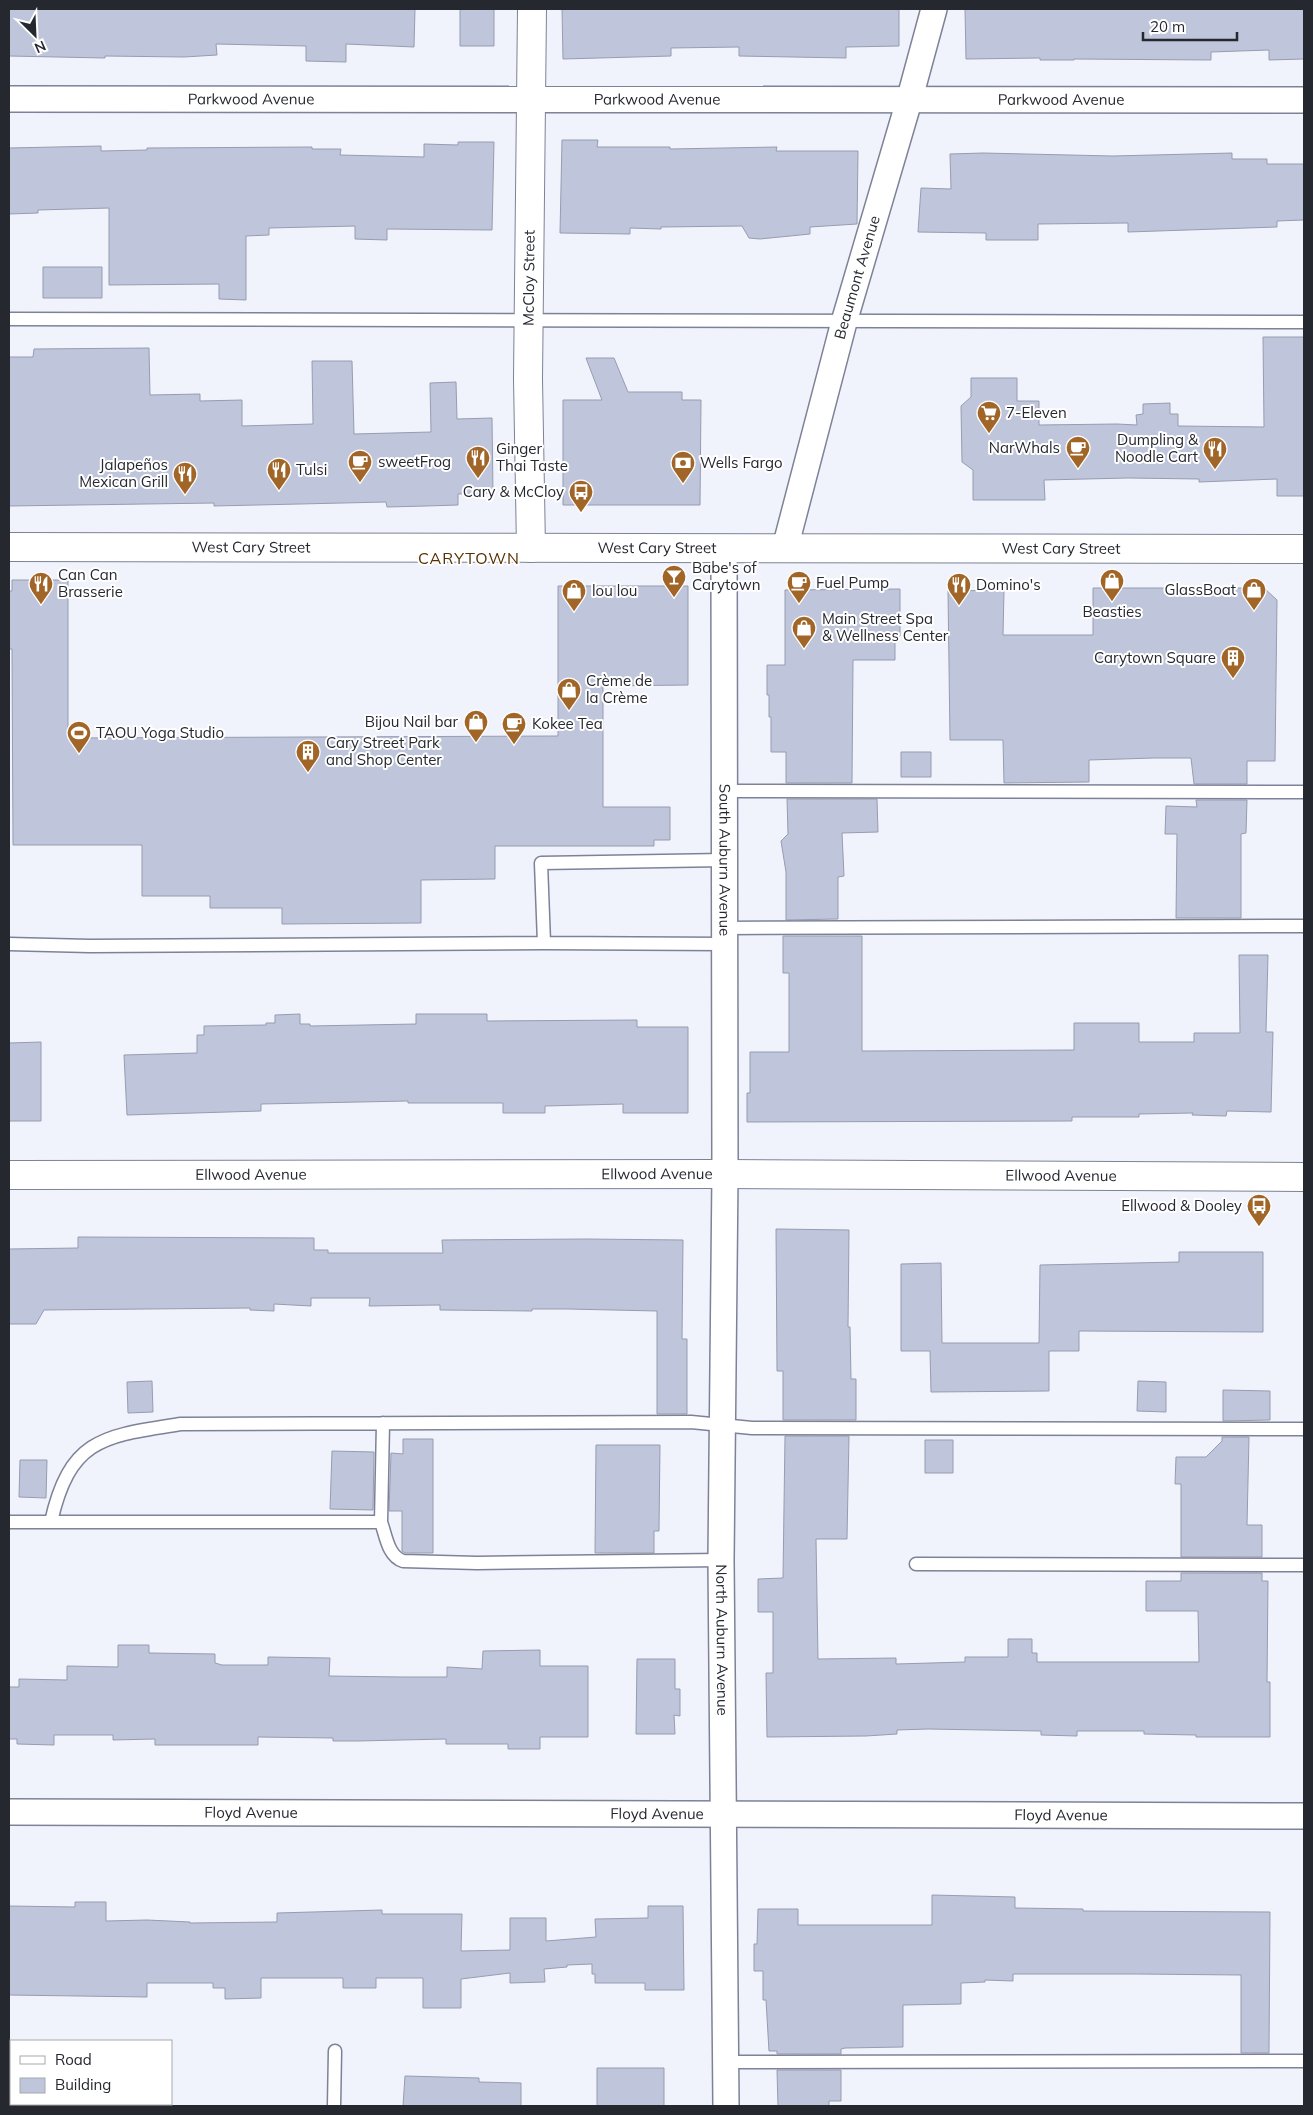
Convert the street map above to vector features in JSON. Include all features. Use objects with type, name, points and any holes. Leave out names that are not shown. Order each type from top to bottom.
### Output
[{"type":"main road","name":"McCloy Street","points":[[531,548],[529,319],[532,9]]},
{"type":"main road","name":"West Cary Street","points":[[9,548],[1304,549]]},
{"type":"main road","name":"Ellwood Avenue","points":[[9,1175],[725,1174],[1304,1177]]},
{"type":"street","name":"Beaumont Avenue","points":[[784,548],[844,322],[934,9]]},
{"type":"street","name":"Parkwood Avenue","points":[[9,99],[1304,100]]},
{"type":"street","name":"South Auburn Avenue","points":[[724,548],[725,1174]]},
{"type":"street","name":"North Auburn Avenue","points":[[725,1174],[721,1560],[726,2106]]},
{"type":"street","name":"Floyd Avenue","points":[[9,1812],[1304,1816]]},
{"type":"lane","points":[[9,319],[1304,322]]},
{"type":"lane","points":[[723,791],[1304,792]]},
{"type":"lane","points":[[544,943],[541,863],[724,860]]},
{"type":"lane","points":[[9,944],[90,946],[544,943],[725,936],[1304,926]]},
{"type":"lane","points":[[383,1423],[381,1522],[391,1552],[396,1559],[403,1561],[477,1563],[721,1560]]},
{"type":"lane","points":[[51,1522],[62,1483],[74,1463],[100,1441],[122,1433],[181,1424],[722,1424],[752,1428],[1304,1429]]},
{"type":"lane","points":[[9,1522],[381,1522]]},
{"type":"lane","points":[[916,1564],[1304,1565]]},
{"type":"lane","points":[[334,2106],[335,2050]]},
{"type":"lane","points":[[727,2062],[1304,2062]]},
{"type":"building","points":[[9,9],[415,9],[414,47],[346,44],[346,62],[306,61],[306,46],[216,44],[217,55],[184,57],[9,56]]},
{"type":"building","points":[[460,9],[494,9],[494,46],[460,46]]},
{"type":"building","points":[[562,9],[899,9],[899,46],[846,47],[846,58],[739,56],[739,47],[671,48],[671,56],[563,59]]},
{"type":"building","points":[[965,9],[1304,9],[1304,59],[1269,60],[1269,50],[1211,52],[1211,60],[966,59]]},
{"type":"building","points":[[562,140],[598,140],[597,147],[670,147],[670,149],[777,147],[776,151],[858,151],[857,224],[810,227],[810,234],[760,239],[749,238],[742,226],[661,227],[661,229],[630,228],[630,234],[560,233]]},
{"type":"building","points":[[458,142],[494,142],[492,230],[387,229],[387,240],[355,239],[355,226],[269,228],[269,235],[246,236],[246,300],[219,299],[219,284],[109,285],[109,208],[38,210],[38,213],[9,214],[9,148],[101,146],[101,151],[147,150],[147,148],[312,147],[312,149],[341,149],[340,155],[424,157],[424,144],[458,145]]},
{"type":"building","points":[[1232,153],[1232,159],[1267,159],[1267,164],[1304,164],[1304,220],[1277,221],[1277,227],[1128,232],[1128,223],[1038,224],[1038,240],[986,240],[986,233],[918,232],[921,188],[951,189],[950,154],[1113,156]]},
{"type":"building","points":[[43,267],[102,267],[102,298],[43,298]]},
{"type":"building","points":[[1263,337],[1304,337],[1304,496],[1277,496],[1277,479],[1199,482],[1199,479],[1128,478],[1044,480],[1045,500],[973,500],[973,470],[962,462],[961,406],[971,397],[971,378],[1017,378],[1017,401],[1039,401],[1039,425],[1137,425],[1136,415],[1143,414],[1143,404],[1170,403],[1170,414],[1178,414],[1178,426],[1264,427]]},
{"type":"building","points":[[149,348],[150,395],[200,394],[200,401],[242,400],[242,426],[313,424],[312,361],[352,361],[354,434],[431,432],[430,383],[456,382],[457,419],[492,418],[493,493],[458,494],[458,505],[426,506],[387,507],[386,502],[214,506],[214,503],[9,506],[9,357],[33,357],[34,349]]},
{"type":"building","points":[[586,358],[614,358],[628,392],[682,392],[682,400],[701,400],[700,505],[563,505],[563,400],[602,400]]},
{"type":"building","name":"Cary Street Park and Shop Center","points":[[12,580],[68,580],[68,738],[558,736],[558,586],[688,586],[688,685],[603,686],[603,807],[670,807],[670,840],[654,840],[654,846],[495,846],[495,879],[421,880],[421,923],[282,924],[282,908],[210,908],[210,896],[142,896],[142,845],[13,845],[12,649],[9,649],[9,591],[12,591]]},
{"type":"building","points":[[1093,588],[1264,588],[1277,600],[1275,761],[1247,761],[1247,784],[1194,784],[1191,758],[1089,760],[1089,782],[1004,783],[1003,740],[950,740],[948,591],[1004,590],[1003,635],[1093,635]]},
{"type":"building","points":[[900,589],[900,636],[895,636],[895,660],[853,660],[852,783],[786,783],[786,752],[771,752],[771,717],[769,717],[769,695],[767,695],[767,665],[785,665],[785,590]]},
{"type":"building","points":[[901,752],[931,752],[931,777],[901,777]]},
{"type":"building","points":[[787,799],[877,799],[878,832],[842,833],[844,876],[838,877],[838,919],[786,920],[786,872],[781,841],[788,834]]},
{"type":"building","points":[[1196,800],[1247,800],[1246,833],[1241,834],[1241,918],[1176,918],[1177,834],[1165,834],[1166,806],[1197,807]]},
{"type":"building","points":[[783,936],[862,936],[862,1051],[1074,1050],[1074,1023],[1139,1023],[1139,1042],[1194,1042],[1194,1033],[1240,1033],[1239,955],[1268,955],[1266,1032],[1273,1032],[1271,1112],[1227,1111],[1226,1116],[1192,1115],[1193,1113],[1139,1114],[1139,1117],[1072,1117],[1072,1121],[747,1122],[747,1093],[750,1093],[750,1052],[789,1052],[789,973],[783,973]]},
{"type":"building","points":[[300,1014],[300,1024],[310,1024],[310,1026],[416,1024],[416,1014],[487,1014],[487,1021],[637,1020],[637,1027],[688,1027],[688,1113],[623,1113],[623,1104],[545,1106],[545,1113],[503,1113],[503,1103],[408,1103],[408,1101],[261,1104],[261,1111],[127,1115],[124,1055],[197,1053],[197,1035],[204,1035],[204,1026],[266,1025],[266,1023],[275,1023],[275,1015]]},
{"type":"building","points":[[41,1042],[41,1121],[9,1121],[9,1043]]},
{"type":"building","points":[[776,1229],[849,1230],[848,1327],[850,1327],[851,1379],[856,1379],[856,1420],[783,1420],[783,1371],[777,1371]]},
{"type":"building","points":[[78,1237],[314,1238],[314,1250],[328,1250],[328,1253],[443,1253],[442,1240],[683,1240],[682,1339],[687,1339],[687,1414],[657,1414],[657,1311],[568,1309],[532,1309],[532,1311],[440,1310],[440,1305],[369,1306],[370,1298],[311,1298],[311,1306],[274,1304],[274,1311],[250,1310],[250,1308],[44,1310],[36,1324],[9,1324],[9,1249],[78,1248]]},
{"type":"building","points":[[1179,1252],[1263,1252],[1263,1332],[1079,1331],[1079,1351],[1049,1351],[1049,1391],[931,1392],[930,1351],[901,1351],[901,1264],[941,1263],[942,1343],[1039,1343],[1040,1265],[1179,1262]]},
{"type":"building","points":[[152,1381],[153,1412],[128,1413],[127,1382]]},
{"type":"building","points":[[1138,1381],[1166,1382],[1166,1412],[1137,1411]]},
{"type":"building","points":[[1223,1390],[1270,1391],[1270,1420],[1223,1421]]},
{"type":"building","points":[[785,1436],[849,1436],[847,1539],[816,1539],[818,1659],[896,1658],[896,1664],[965,1662],[965,1657],[1008,1657],[1008,1639],[1032,1639],[1032,1653],[1037,1653],[1037,1662],[1199,1662],[1198,1611],[1146,1611],[1146,1581],[1181,1581],[1181,1573],[1262,1573],[1262,1581],[1268,1581],[1267,1682],[1270,1682],[1270,1737],[1196,1737],[1196,1735],[1144,1734],[1144,1731],[1077,1731],[1077,1736],[1041,1735],[1041,1731],[928,1729],[897,1730],[897,1734],[866,1736],[767,1737],[766,1673],[773,1673],[773,1612],[758,1612],[758,1579],[783,1578]]},
{"type":"building","points":[[1222,1437],[1249,1437],[1247,1525],[1262,1525],[1262,1557],[1181,1557],[1181,1484],[1175,1484],[1176,1457],[1206,1457],[1222,1441]]},
{"type":"building","points":[[403,1439],[433,1439],[433,1553],[405,1553],[402,1551],[402,1511],[389,1511],[391,1453],[403,1454]]},
{"type":"building","points":[[925,1440],[953,1440],[953,1473],[925,1473]]},
{"type":"building","points":[[596,1445],[660,1445],[659,1531],[654,1531],[654,1553],[595,1553]]},
{"type":"building","points":[[332,1451],[374,1452],[373,1510],[330,1509]]},
{"type":"building","points":[[20,1460],[47,1460],[46,1498],[19,1497]]},
{"type":"building","points":[[118,1645],[149,1645],[149,1653],[215,1654],[215,1663],[222,1665],[268,1665],[268,1657],[330,1658],[329,1676],[403,1677],[447,1677],[447,1667],[482,1669],[483,1651],[540,1650],[540,1666],[588,1666],[588,1737],[540,1737],[540,1749],[508,1749],[508,1744],[446,1744],[446,1739],[333,1741],[333,1738],[258,1737],[258,1745],[155,1745],[155,1739],[113,1740],[113,1735],[54,1735],[54,1745],[17,1744],[17,1739],[9,1739],[9,1687],[19,1687],[19,1679],[67,1680],[67,1666],[118,1667]]},
{"type":"building","points":[[637,1659],[675,1659],[675,1689],[680,1689],[680,1716],[674,1715],[675,1734],[636,1734]]},
{"type":"building","points":[[932,1895],[1015,1897],[1015,1908],[1083,1909],[1083,1911],[1270,1912],[1269,2053],[1241,2053],[1241,1975],[1137,1974],[1013,1974],[1013,1981],[985,1980],[985,1982],[961,1983],[961,2004],[903,2005],[903,2047],[845,2048],[841,2049],[841,2054],[777,2054],[777,2051],[769,2051],[766,2000],[763,2000],[763,1971],[754,1971],[754,1944],[757,1944],[758,1909],[798,1909],[798,1925],[932,1925]]},
{"type":"building","points":[[75,1902],[106,1902],[106,1921],[147,1920],[190,1923],[277,1922],[277,1913],[382,1910],[382,1914],[462,1914],[461,1951],[510,1950],[510,1918],[546,1918],[546,1941],[596,1937],[595,1919],[648,1918],[648,1906],[683,1906],[684,1990],[645,1990],[645,1983],[595,1983],[595,1974],[592,1974],[592,1964],[567,1965],[567,1967],[544,1969],[545,1982],[510,1983],[510,1973],[461,1979],[461,2008],[423,2008],[423,1978],[376,1978],[376,1988],[343,1988],[343,1978],[261,1978],[261,1998],[225,1999],[225,1988],[213,1988],[213,1983],[147,1983],[147,1997],[9,1995],[9,1906],[75,1907]]},
{"type":"building","points":[[597,2068],[664,2068],[664,2106],[597,2106]]},
{"type":"building","points":[[777,2070],[841,2070],[841,2101],[829,2101],[829,2106],[778,2106]]},
{"type":"building","points":[[405,2076],[479,2078],[479,2082],[521,2083],[521,2106],[403,2106]]},
{"type":"place","name":"7-Eleven","points":[[989,434]]},
{"type":"place","name":"NarWhals","points":[[1078,469]]},
{"type":"place","name":"Dumpling & Noodle Cart","points":[[1215,470]]},
{"type":"place","name":"Ginger Thai Taste","points":[[478,479]]},
{"type":"place","name":"sweetFrog","points":[[360,483]]},
{"type":"place","name":"Wells Fargo","points":[[683,484]]},
{"type":"place","name":"Tulsi","points":[[279,491]]},
{"type":"place","name":"Jalapeños Mexican Grill","points":[[185,495]]},
{"type":"place","name":"Cary & McCloy","points":[[581,513]]},
{"type":"place","name":"Babe's of Carytown","points":[[674,598]]},
{"type":"place","name":"Beasties","points":[[1112,602]]},
{"type":"place","name":"Fuel Pump","points":[[799,604]]},
{"type":"place","name":"Can Can Brasserie","points":[[41,605]]},
{"type":"place","name":"Domino's","points":[[959,606]]},
{"type":"place","name":"GlassBoat","points":[[1254,611]]},
{"type":"place","name":"lou lou","points":[[574,612]]},
{"type":"place","name":"Main Street Spa & Wellness Center","points":[[804,649]]},
{"type":"place","name":"Carytown Square","points":[[1233,679]]},
{"type":"place","name":"Crème de la Crème","points":[[569,711]]},
{"type":"place","name":"Bijou Nail bar","points":[[476,743]]},
{"type":"place","name":"Kokee Tea","points":[[514,745]]},
{"type":"place","name":"TAOU Yoga Studio","points":[[79,754]]},
{"type":"place","name":"Cary Street Park and Shop Center","points":[[308,773]]},
{"type":"place","name":"Ellwood & Dooley","points":[[1259,1227]]},
{"type":"district","name":"CARYTOWN","points":[[469,558]]}]
